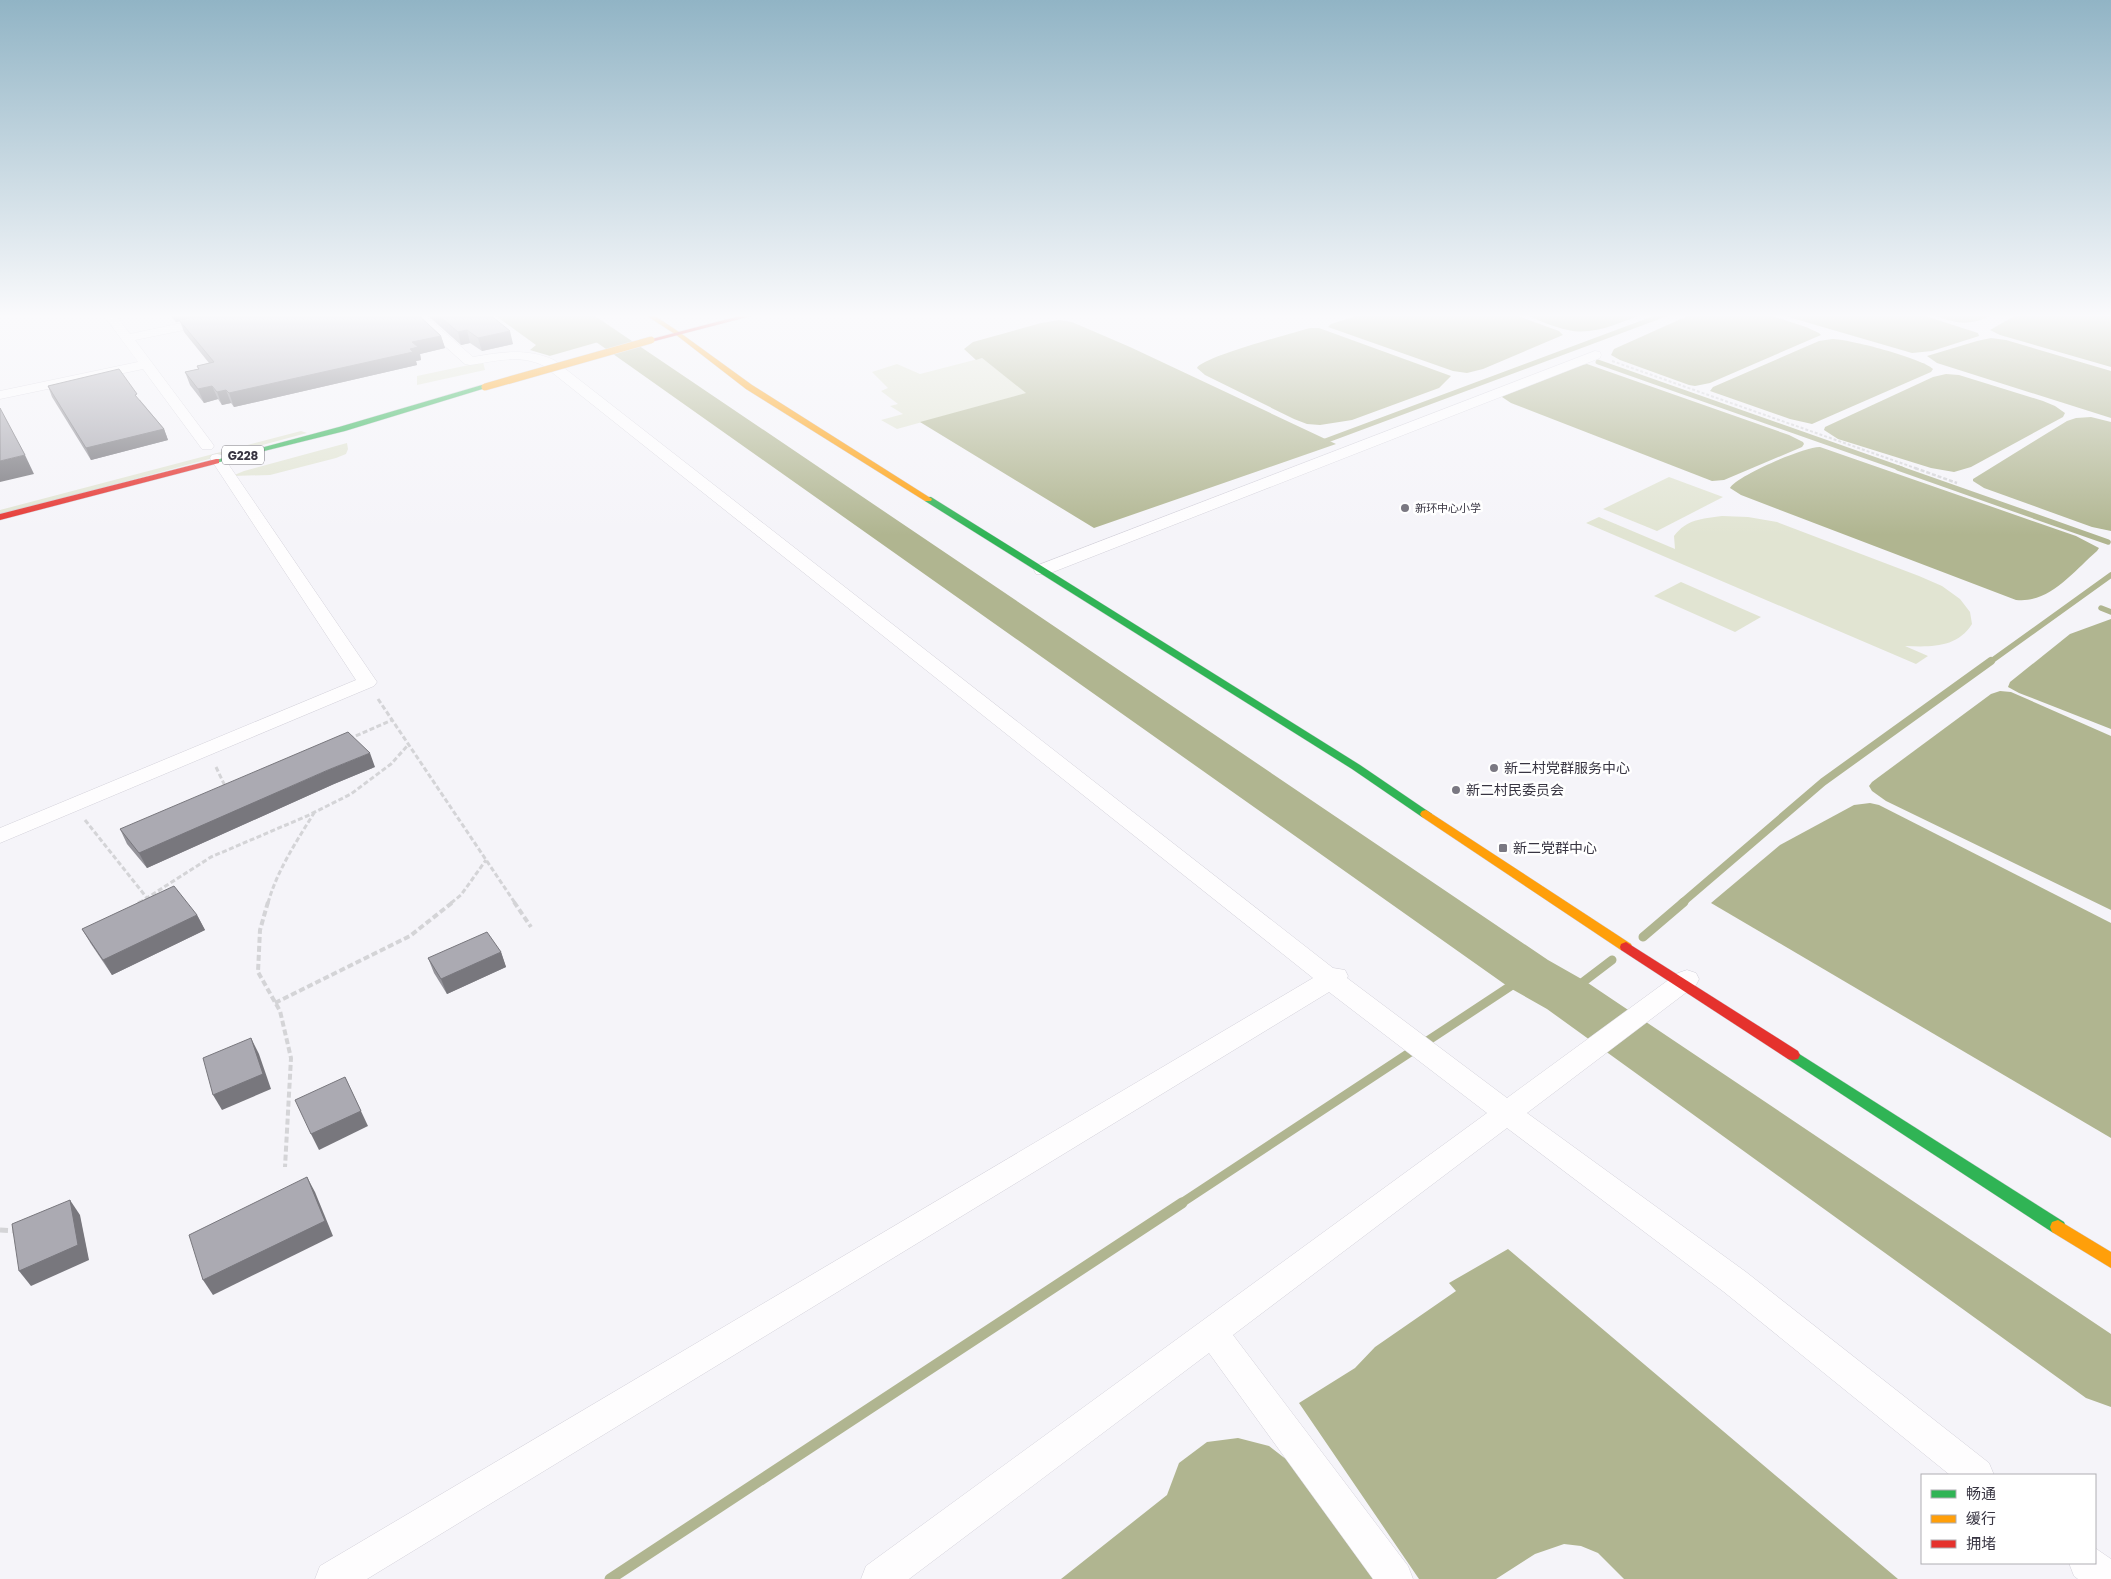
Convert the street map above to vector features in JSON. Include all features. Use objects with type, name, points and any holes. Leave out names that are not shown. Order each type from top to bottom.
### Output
[{"type":"main road","name":"G228","points":[[0,517],[342,429],[479,388]]},
{"type":"main road","points":[[750,388],[1356,767],[1627,948],[2111,1261]]},
{"type":"street","points":[[0,395],[34,388]]},
{"type":"street","points":[[0,836],[367,682],[210,449],[164,388]]},
{"type":"street","points":[[580,388],[1389,1025],[1735,1282],[1976,1474]]},
{"type":"street","points":[[1042,570],[1511,388]]},
{"type":"street","points":[[333,1579],[1336,976]]},
{"type":"street","points":[[878,1579],[1687,980]]},
{"type":"street","points":[[1212,1332],[1396,1579]]},
{"type":"street","points":[[2088,1564],[2107,1579]]},
{"type":"path","points":[[1684,388],[1957,483]]},
{"type":"path","points":[[367,682],[531,927]]},
{"type":"path","points":[[346,740],[392,720]]},
{"type":"path","points":[[132,908],[192,869],[236,845],[314,813],[366,784],[394,763],[409,744]]},
{"type":"path","points":[[208,749],[228,791]]},
{"type":"path","points":[[73,805],[147,898]]},
{"type":"path","points":[[284,1167],[291,1058],[280,1011],[258,972],[260,930],[272,888],[293,847],[314,813]]},
{"type":"path","points":[[275,1003],[410,936],[461,894],[486,860]]},
{"type":"path","points":[[0,1230],[24,1232]]},
{"type":"shaded area","points":[[888,388],[1020,388],[1027,393],[897,429],[881,420],[903,414],[890,406],[898,404],[881,391]]},
{"type":"shaded area","points":[[1019,388],[1216,388],[1336,444],[1094,528],[920,422],[1026,393]]},
{"type":"shaded area","points":[[1231,388],[1439,388],[1352,420],[1320,425],[1307,424]]},
{"type":"shaded area","points":[[1521,388],[1654,388],[1789,435],[1804,444],[1802,447],[1724,480],[1712,481],[1511,403],[1502,397],[1504,394]]},
{"type":"shaded area","points":[[1712,388],[1895,388],[1812,424],[1790,419],[1710,391]]},
{"type":"shaded area","points":[[1910,388],[2000,388],[2043,401],[2065,413],[2063,417],[1971,467],[1954,472],[1931,468],[1838,439],[1824,430],[1825,427]]},
{"type":"shaded area","points":[[2015,388],[2111,388],[2111,418]]},
{"type":"shaded area","points":[[2091,417],[2111,422],[2111,531],[2092,527],[1984,488],[1973,481],[1973,479],[2067,421]]},
{"type":"shaded area","points":[[301,431],[307,433],[0,515],[0,510]]},
{"type":"shaded area","points":[[347,443],[348,449],[346,454],[336,458],[270,475],[232,476],[244,471]]},
{"type":"shaded area","points":[[1820,447],[2076,536],[2099,548],[2050,592],[2028,600],[2016,600],[1741,495],[1730,488],[1757,469],[1801,451]]},
{"type":"shaded area","points":[[1669,477],[1723,497],[1657,531],[1603,509]]},
{"type":"shaded area","points":[[1722,516],[1748,517],[1777,522],[1919,576],[1942,586],[1960,599],[1970,612],[1972,624],[1959,638],[1951,642],[1934,646],[1905,646],[1928,656],[1916,664],[1586,523],[1599,517],[1675,549],[1674,536],[1684,526],[1695,521]]},
{"type":"shaded area","points":[[1681,582],[1761,617],[1735,632],[1654,596]]},
{"type":"shaded area","points":[[2111,619],[2111,729],[2008,687],[2010,682],[2070,634]]},
{"type":"shaded area","points":[[2000,691],[2011,692],[2111,736],[2111,910],[1886,801],[1872,791],[1869,786],[1991,694]]},
{"type":"shaded area","points":[[1870,803],[1879,805],[2111,923],[2111,1138],[1711,903],[1780,845],[1854,805]]},
{"type":"shaded area","points":[[1508,1249],[1898,1579],[1624,1579],[1598,1553],[1581,1546],[1564,1544],[1535,1554],[1496,1579],[1419,1579],[1299,1403],[1355,1368],[1375,1347],[1456,1291],[1449,1283]]},
{"type":"shaded area","points":[[1238,1438],[1269,1446],[1296,1467],[1379,1579],[1061,1579],[1167,1495],[1179,1463],[1207,1442]]},
{"type":"building","points":[[49,388],[132,388],[137,394],[135,395],[164,429],[86,448]]},
{"type":"building","points":[[213,388],[253,388],[229,393],[226,390],[217,392]]},
{"type":"building","points":[[0,408],[25,455],[0,461]]},
{"type":"building","points":[[348,732],[370,753],[139,853],[120,829]]},
{"type":"building","points":[[174,886],[197,915],[103,960],[82,929]]},
{"type":"building","points":[[487,932],[501,952],[441,979],[428,958]]},
{"type":"building","points":[[251,1038],[263,1074],[213,1095],[203,1058]]},
{"type":"building","points":[[345,1077],[361,1111],[311,1134],[295,1100]]},
{"type":"building","points":[[307,1177],[325,1221],[203,1280],[189,1235]]},
{"type":"building","points":[[70,1200],[78,1245],[19,1271],[12,1224]]},
{"type":"waterway","points":[[681,388],[1529,974],[1566,995],[2111,1374]]},
{"type":"waterway","points":[[1325,441],[1468,388]]},
{"type":"waterway","points":[[1671,388],[1902,469]]},
{"type":"waterway","points":[[1898,468],[2108,542]]},
{"type":"waterway","points":[[1990,662],[2111,575]]},
{"type":"waterway","points":[[2101,608],[2111,612]]},
{"type":"waterway","points":[[1682,903],[1823,782],[1991,661]]},
{"type":"waterway","points":[[1643,937],[1684,902]]},
{"type":"waterway","points":[[1566,995],[1612,960]]},
{"type":"waterway","points":[[1180,1204],[1529,974]]},
{"type":"waterway","points":[[610,1579],[1182,1203]]},
{"type":"traffic: fast","points":[[216,461],[342,429],[483,388]]},
{"type":"traffic: fast","points":[[928,499],[1356,767],[1426,814]]},
{"type":"traffic: fast","points":[[1793,1055],[2058,1227]]},
{"type":"traffic: slow","points":[[750,388],[928,499]]},
{"type":"traffic: slow","points":[[1426,814],[1626,947]]},
{"type":"traffic: slow","points":[[2058,1227],[2111,1261]]},
{"type":"traffic: jam","points":[[0,517],[216,461]]},
{"type":"traffic: jam","points":[[1626,947],[1793,1055]]},
{"type":"place","name":"新环中心小学","points":[[1405,508]]},
{"type":"place","name":"新二村党群服务中心","points":[[1494,768]]},
{"type":"place","name":"新二村民委员会","points":[[1456,790]]},
{"type":"place","name":"新二党群中心","points":[[1503,848]]}]
